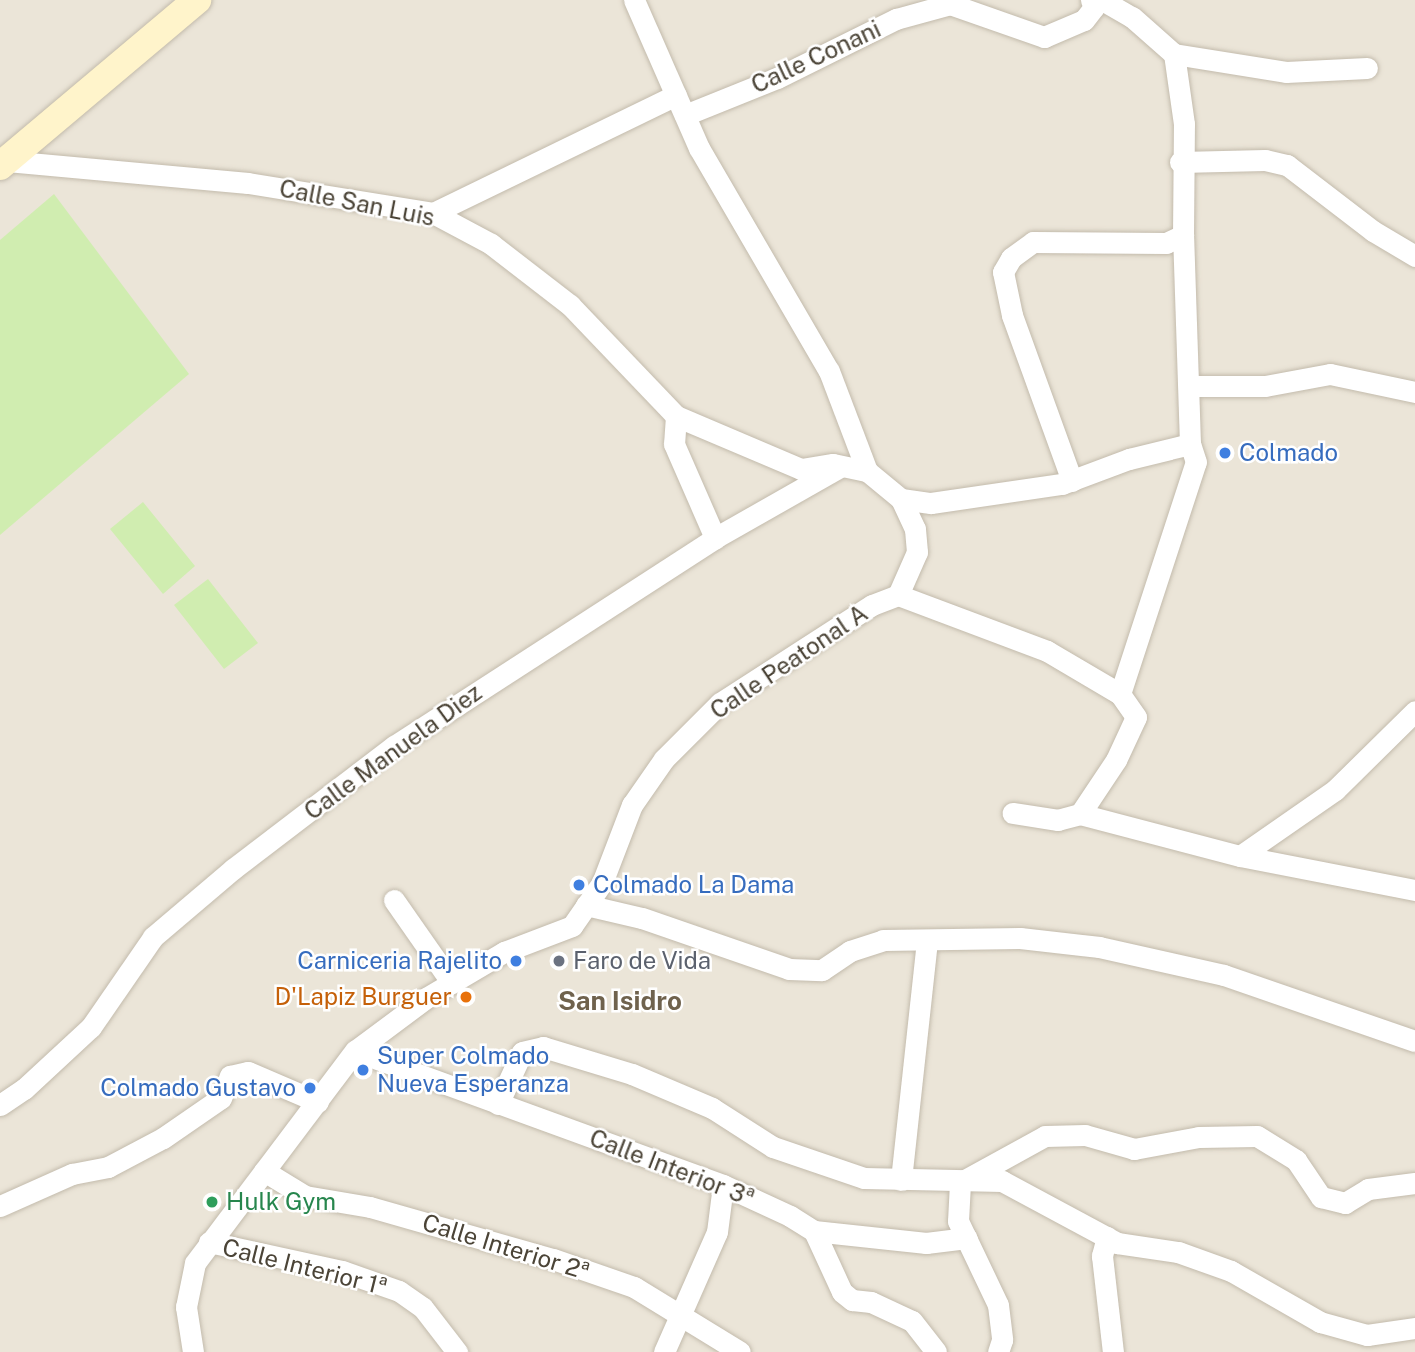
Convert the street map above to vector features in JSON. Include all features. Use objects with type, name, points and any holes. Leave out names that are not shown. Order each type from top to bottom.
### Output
[{"type":"street","points":[[2,163],[197,0]]},
{"type":"street","points":[[634,0],[699,148],[829,371],[867,471]]},
{"type":"street","name":"Calle Conani","points":[[433,213],[680,105],[777,78],[896,19],[950,4],[1044,37],[1084,20],[1094,7],[1091,0]]},
{"type":"street","points":[[1102,0],[1132,17],[1174,54],[1286,72],[1367,68]]},
{"type":"street","points":[[1080,814],[1116,760],[1136,717],[1120,694],[1195,473],[1190,444],[1182,235],[1180,162],[1184,124],[1174,54]]},
{"type":"street","points":[[1180,162],[1265,160],[1287,165],[1373,231],[1415,256]]},
{"type":"street","name":"Calle San Luis","points":[[2,163],[248,183],[433,213],[491,244],[570,305],[676,416]]},
{"type":"street","points":[[1072,481],[1012,315],[1003,272],[1011,258],[1033,242],[1166,243],[1182,235]]},
{"type":"street","points":[[1189,386],[1265,386],[1330,374],[1415,392]]},
{"type":"street","points":[[715,538],[674,444],[676,416],[801,469],[842,466],[867,471],[901,499],[915,529],[917,552],[898,595]]},
{"type":"street","points":[[901,499],[930,503],[1072,481],[1129,459],[1190,444]]},
{"type":"street","name":"Calle Manuela Diez","points":[[0,1105],[24,1090],[91,1027],[153,937],[233,869],[394,746],[715,538],[842,466]]},
{"type":"street","name":"Calle Peatonal A","points":[[193,1352],[186,1307],[195,1263],[355,1051],[452,982],[504,952],[572,926],[601,883],[632,806],[664,759],[720,703],[872,605],[898,595],[1047,651],[1120,694]]},
{"type":"street","points":[[1240,856],[1335,790],[1415,711]]},
{"type":"street","points":[[1013,814],[1058,820],[1080,814],[1240,856],[1415,890]]},
{"type":"street","points":[[394,900],[452,982]]},
{"type":"street","points":[[586,905],[642,918],[789,969],[822,970],[850,951],[883,940],[1020,938],[1099,947],[1224,975],[1415,1041]]},
{"type":"street","points":[[901,1180],[927,941]]},
{"type":"street","points":[[498,1104],[522,1052],[543,1047],[632,1074],[712,1108],[773,1147],[864,1178],[960,1183],[1002,1181],[1107,1237],[1178,1252],[1231,1271],[1320,1322],[1367,1335],[1415,1328]]},
{"type":"street","name":"Calle Interior 3ª","points":[[355,1051],[723,1185],[814,1231]]},
{"type":"street","points":[[0,1206],[72,1174],[108,1167],[163,1138],[221,1098],[230,1076],[248,1072],[318,1102]]},
{"type":"street","points":[[960,1183],[1045,1136],[1085,1135],[1134,1149],[1199,1137],[1257,1136],[1296,1160],[1321,1197],[1345,1203],[1368,1189],[1415,1183]]},
{"type":"street","name":"Calle Interior 2ª","points":[[264,1171],[305,1196],[370,1207],[553,1259],[634,1287],[740,1352]]},
{"type":"street","points":[[960,1183],[958,1221],[998,1305],[1002,1340],[998,1352]]},
{"type":"street","points":[[664,1352],[717,1232],[723,1185]]},
{"type":"street","points":[[814,1231],[926,1243],[967,1238]]},
{"type":"street","points":[[814,1231],[842,1292],[852,1300],[871,1302],[912,1321],[936,1352]]},
{"type":"street","points":[[1107,1237],[1102,1255],[1112,1352]]},
{"type":"street","name":"Calle Interior 1ª","points":[[209,1242],[342,1272],[399,1291],[423,1308],[457,1352]]},
{"type":"shaded area","points":[[0,0],[1415,0],[1415,1352],[0,1352]]},
{"type":"green space","points":[[54,194],[189,374],[0,535],[0,240]]},
{"type":"green space","points":[[143,502],[195,566],[163,594],[110,529]]},
{"type":"green space","points":[[208,579],[258,643],[224,669],[174,605]]},
{"type":"place","name":"Colmado","points":[[1225,453]]},
{"type":"place","name":"Colmado La Dama","points":[[579,885]]},
{"type":"place","name":"Carniceria Rajelito","points":[[516,961]]},
{"type":"place","name":"Faro de Vida","points":[[559,961]]},
{"type":"place","name":"D'Lapiz Burguer","points":[[466,997]]},
{"type":"place","name":"Super Colmado Nueva Esperanza","points":[[363,1070]]},
{"type":"place","name":"Colmado Gustavo","points":[[310,1088]]},
{"type":"place","name":"Hulk Gym","points":[[212,1202]]},
{"type":"district","name":"San Isidro","points":[[620,1001]]}]
